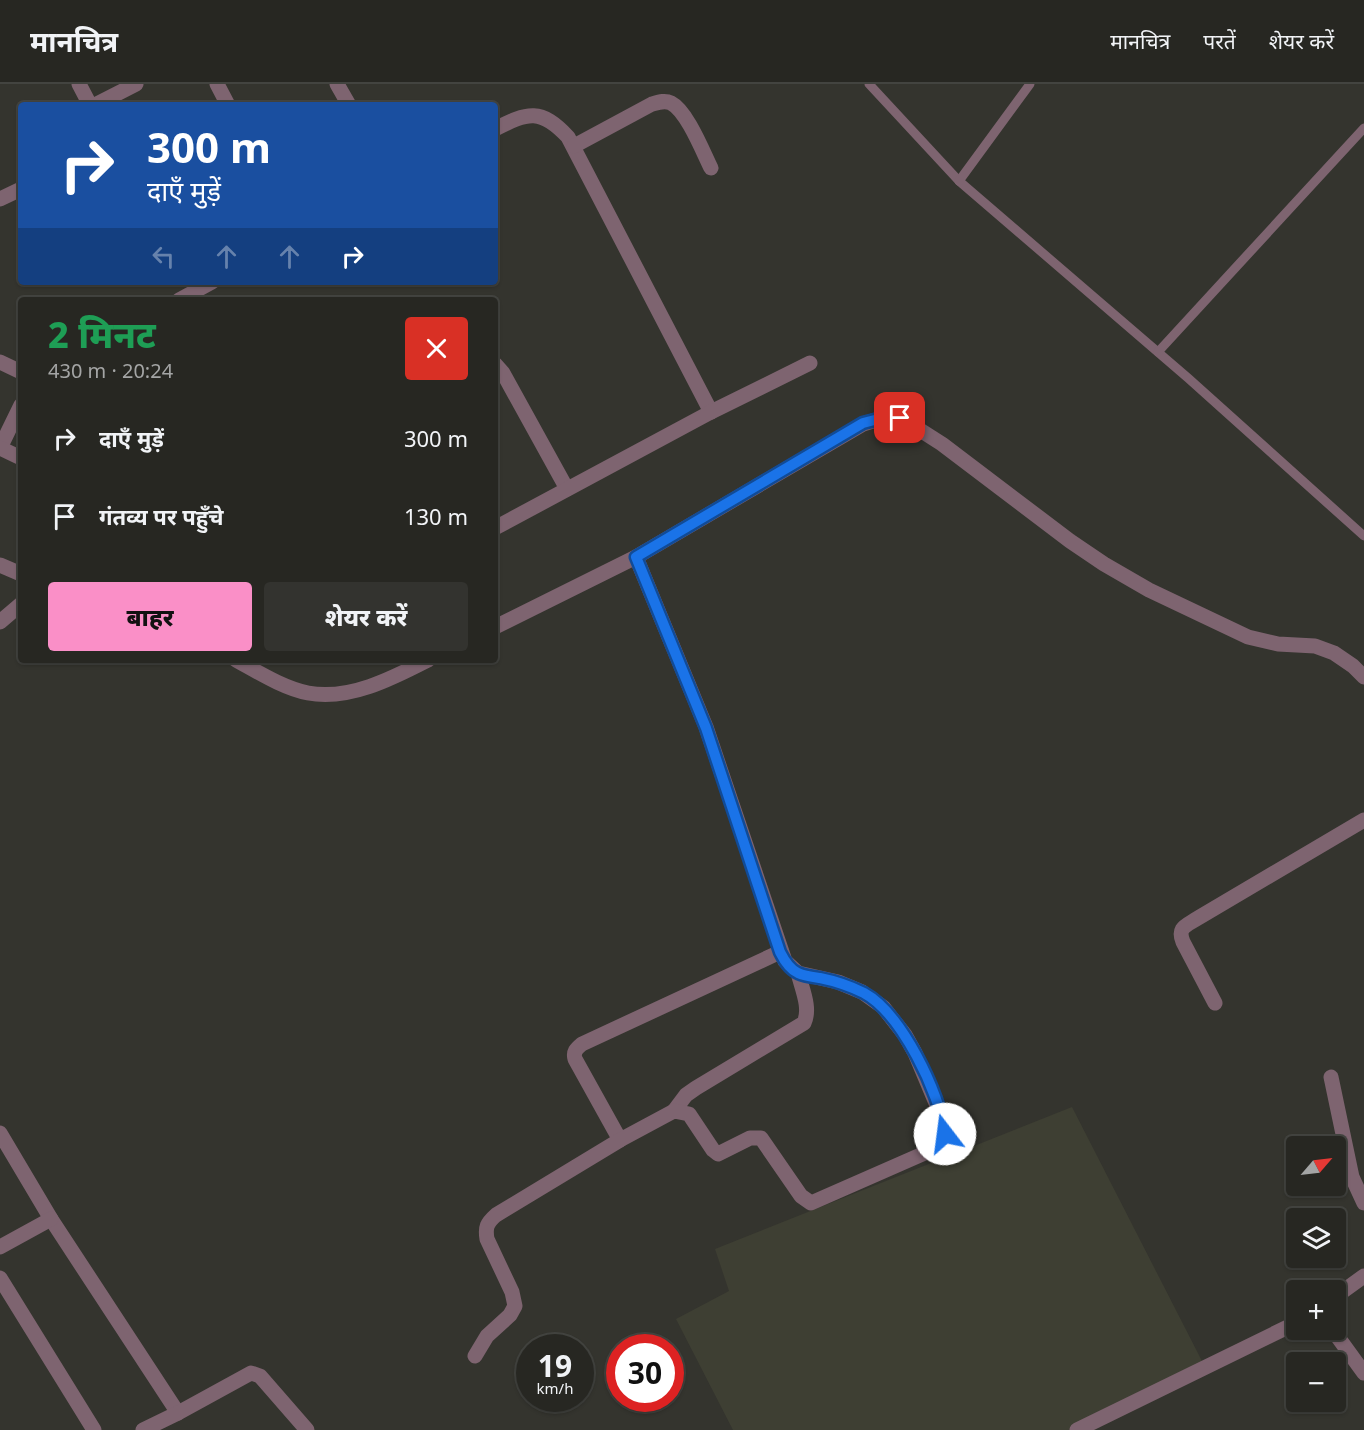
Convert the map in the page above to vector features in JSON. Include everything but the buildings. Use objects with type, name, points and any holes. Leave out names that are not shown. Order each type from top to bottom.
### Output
[{"type":"street","points":[[79,84],[88,102]]},
{"type":"street","points":[[101,102],[136,84]]},
{"type":"street","points":[[217,84],[226,102]]},
{"type":"street","points":[[337,84],[347,102]]},
{"type":"street","points":[[574,146],[652,104],[663,101],[671,103],[679,110],[711,168]]},
{"type":"street","points":[[498,128],[527,116],[539,116],[555,123],[574,146],[711,412]]},
{"type":"street","points":[[0,200],[18,191]]},
{"type":"street","points":[[186,294],[206,285]]},
{"type":"street","points":[[0,362],[18,371]]},
{"type":"street","points":[[498,526],[711,412],[810,363]]},
{"type":"street","points":[[498,367],[567,489]]},
{"type":"street","points":[[18,411],[0,448],[18,457]]},
{"type":"street","points":[[498,626],[636,557],[863,423],[890,416],[906,421],[942,444],[1070,541],[1149,590],[1248,637],[1278,644],[1315,646],[1334,653],[1364,677]]},
{"type":"street","points":[[636,557],[706,728],[785,962],[798,973],[838,982],[862,992],[883,1007],[905,1035],[929,1083],[944,1122],[945,1134],[941,1143],[934,1149],[811,1203],[801,1196],[761,1138],[750,1138],[718,1154],[689,1114],[674,1112]]},
{"type":"street","points":[[0,565],[18,573]]},
{"type":"street","points":[[0,622],[18,607]]},
{"type":"street","points":[[242,663],[296,690],[319,695],[344,693],[375,684],[421,663]]},
{"type":"street","points":[[1215,1003],[1183,942],[1181,930],[1364,820]]},
{"type":"street","points":[[620,1140],[575,1059],[576,1049],[582,1044],[780,952]]},
{"type":"street","points":[[475,1356],[487,1336],[510,1315],[515,1306],[512,1292],[487,1239],[485,1231],[487,1223],[496,1215],[620,1140],[674,1112],[686,1095],[696,1088],[804,1023],[808,1016],[798,973]]},
{"type":"street","points":[[1331,1077],[1352,1177],[1364,1203]]},
{"type":"street","points":[[0,1133],[51,1219],[178,1413]]},
{"type":"street","points":[[0,1247],[51,1219]]},
{"type":"street","points":[[1346,1289],[1364,1276]]},
{"type":"street","points":[[0,1278],[94,1430]]},
{"type":"street","points":[[1077,1430],[1286,1328]]},
{"type":"street","points":[[1340,1340],[1364,1373]]},
{"type":"street","points":[[143,1430],[251,1372],[260,1376],[307,1430]]},
{"type":"lane","points":[[869,84],[959,180],[1158,352],[1364,536]]},
{"type":"lane","points":[[959,180],[1030,84]]},
{"type":"lane","points":[[1158,352],[1364,128]]},
{"type":"shaded area","points":[[1072,1107],[1204,1365],[1069,1430],[733,1430],[676,1319],[729,1291],[715,1249]]},
{"type":"route","points":[[900,418],[890,416],[863,423],[636,557],[706,728],[785,962],[798,973],[838,982],[862,992],[874,998],[883,1007],[905,1035],[915,1053],[944,1122],[945,1134]]}]
